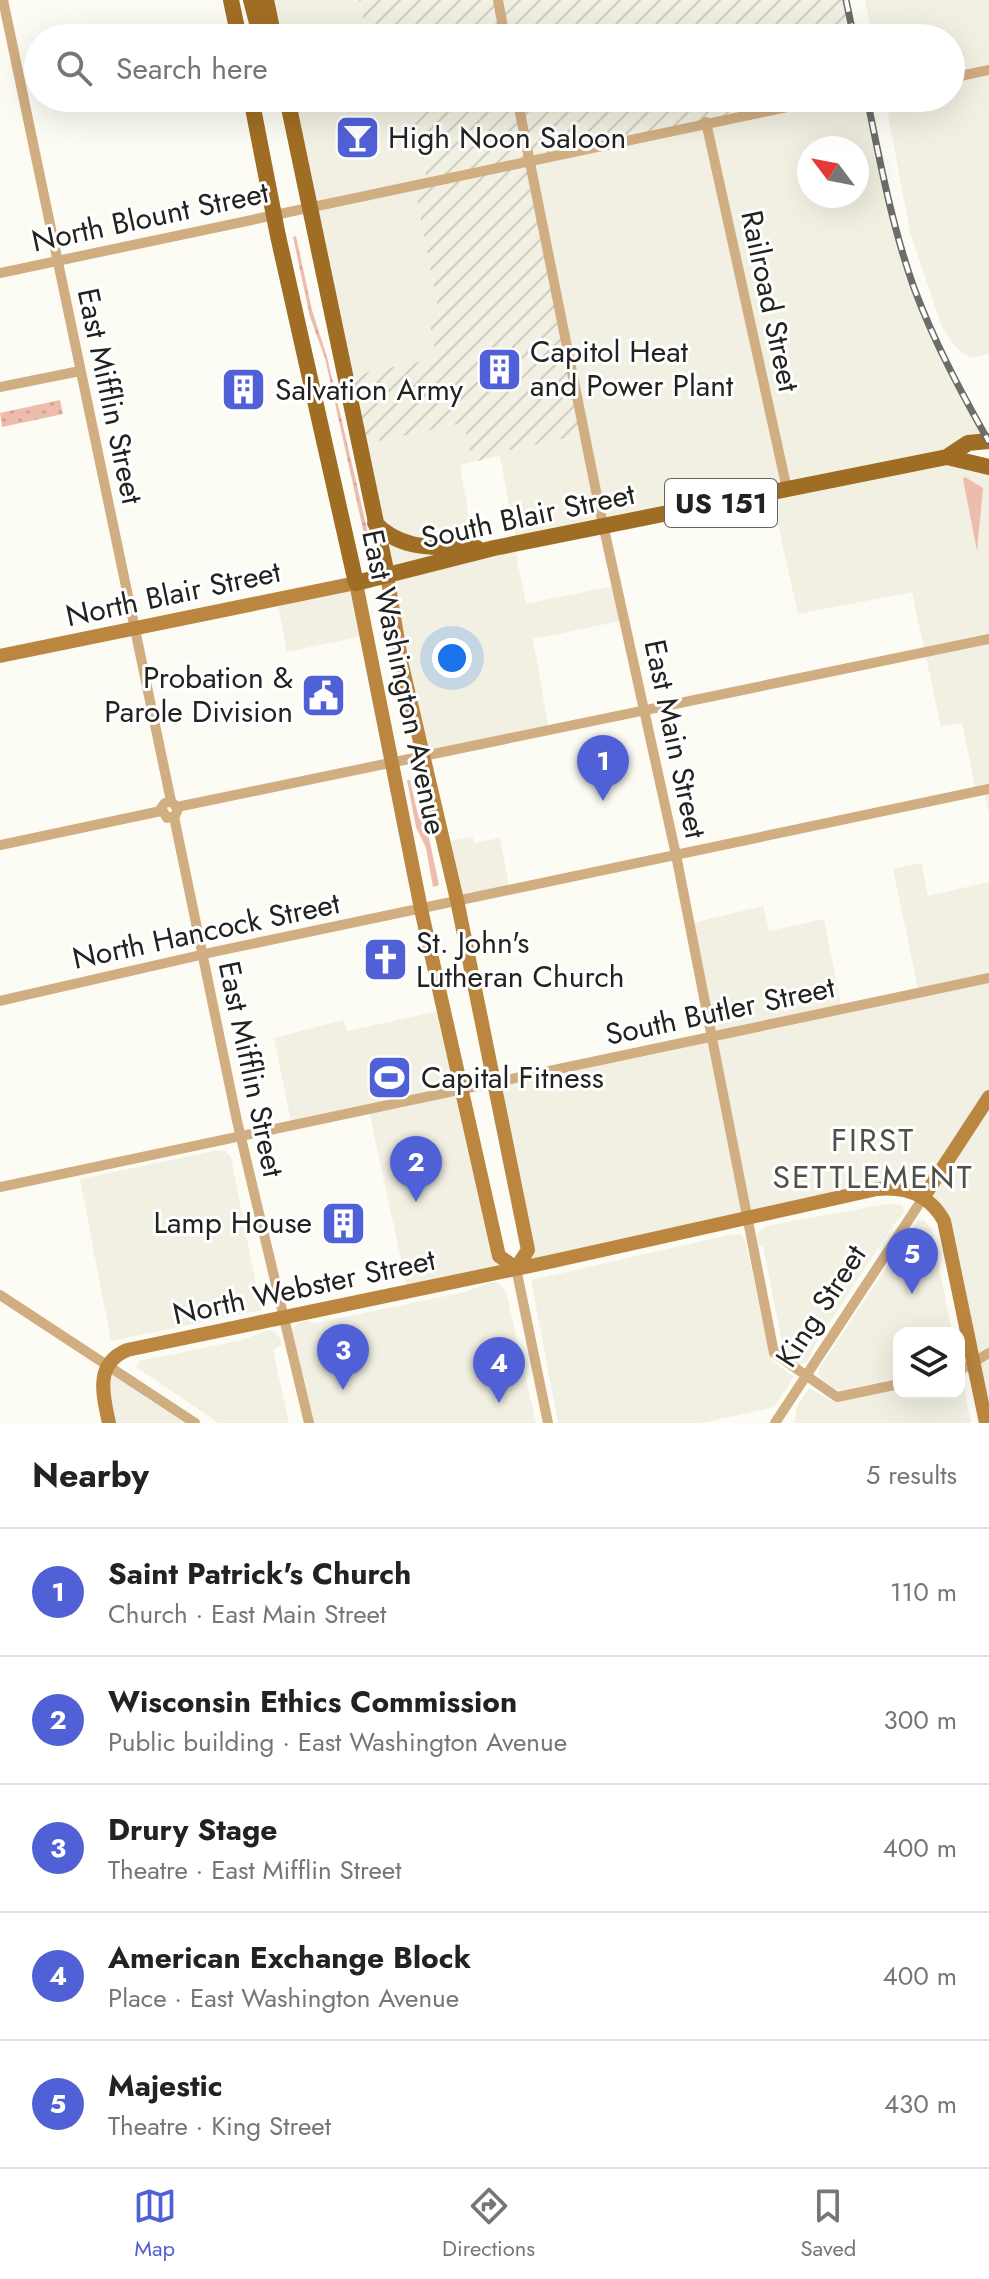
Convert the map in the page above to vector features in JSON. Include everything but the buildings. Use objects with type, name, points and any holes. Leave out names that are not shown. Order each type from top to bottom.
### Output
[{"type":"main road","points":[[231,0],[236,24]]},
{"type":"main road","points":[[251,0],[257,24]]},
{"type":"main road","points":[[266,0],[271,24]]},
{"type":"main road","name":"East Washington Avenue","points":[[254,112],[356,583]]},
{"type":"main road","name":"East Washington Avenue","points":[[290,112],[387,575]]},
{"type":"main road","name":"South Blair Street","points":[[356,583],[494,548],[947,457],[968,443],[989,441]]},
{"type":"main road","name":"South Blair Street","points":[[947,457],[989,467]]},
{"type":"main road","name":"US 151","points":[[375,523],[390,537],[410,544],[494,548]]},
{"type":"street","name":"East Mifflin Street","points":[[3,0],[24,102]]},
{"type":"street","points":[[498,0],[502,24]]},
{"type":"street","points":[[965,75],[989,70]]},
{"type":"street","name":"East Mifflin Street","points":[[26,112],[240,1137],[309,1423]]},
{"type":"street","name":"East Main Street","points":[[519,112],[604,528],[676,855],[774,1353],[837,1397],[893,1385]]},
{"type":"street","name":"North Blount Street","points":[[0,273],[758,112]]},
{"type":"street","name":"Railroad Street","points":[[706,122],[787,489]]},
{"type":"street","points":[[0,387],[80,371]]},
{"type":"street","name":"East Washington Avenue","points":[[387,575],[402,665],[457,900],[528,1250],[516,1268]]},
{"type":"street","name":"North Blair Street","points":[[0,656],[356,583]]},
{"type":"street","name":"East Washington Avenue","points":[[356,583],[421,909],[499,1256],[516,1268],[548,1423]]},
{"type":"street","points":[[0,845],[161,811],[167,818],[174,809],[989,639]]},
{"type":"street","name":"North Hancock Street","points":[[0,1001],[457,900],[989,789]]},
{"type":"street","name":"South Butler Street","points":[[0,1187],[712,1039],[989,978]]},
{"type":"street","name":"King Street","points":[[775,1423],[989,1097]]},
{"type":"street","name":"North Webster Street","points":[[107,1366],[127,1350],[887,1188],[908,1190],[923,1198]]},
{"type":"street","points":[[923,1198],[939,1212],[946,1226],[981,1366],[986,1423]]},
{"type":"street","points":[[0,1295],[195,1423]]},
{"type":"street","points":[[981,1366],[989,1353]]},
{"type":"street","points":[[107,1366],[102,1382],[109,1423]]},
{"type":"shaded area","points":[[266,0],[359,0],[364,24],[271,24]]},
{"type":"shaded area","points":[[359,0],[844,0],[850,24],[364,24]]},
{"type":"shaded area","points":[[865,0],[989,0],[989,354],[970,358],[955,346],[942,327],[910,232],[888,112],[965,112],[965,24],[870,24]]},
{"type":"shaded area","points":[[290,112],[413,112],[427,183],[414,185],[440,318],[430,320],[437,358],[345,377]]},
{"type":"shaded area","points":[[413,112],[764,112],[529,162],[584,434],[500,452],[500,456],[472,462],[466,432],[460,433],[458,424],[359,445],[345,377],[437,358],[429,320],[440,317],[414,185],[427,182]]},
{"type":"shaded area","points":[[764,112],[870,112],[896,227],[915,289],[951,374],[989,441],[948,456],[989,467],[989,815],[984,791],[976,792],[962,723],[941,727],[912,592],[798,614],[771,493],[517,545],[499,452],[584,434],[528,162]]},
{"type":"shaded area","points":[[296,236],[368,533],[364,534],[325,358],[310,317],[293,237]]},
{"type":"shaded area","points":[[60,400],[63,414],[2,427],[0,413]]},
{"type":"shaded area","points":[[458,424],[466,432],[472,462],[460,465],[474,547],[514,545],[526,604],[618,585],[625,620],[533,639],[549,731],[424,757],[359,445]]},
{"type":"shaded area","points":[[965,477],[983,488],[977,551],[963,479]]},
{"type":"shaded area","points":[[356,583],[366,635],[287,652],[277,599]]},
{"type":"shaded area","points":[[407,780],[410,780],[418,815],[429,838],[439,885],[433,887],[426,848],[416,827]]},
{"type":"shaded area","points":[[473,837],[474,843],[500,838],[510,890],[457,900],[444,842]]},
{"type":"shaded area","points":[[921,863],[928,896],[989,882],[989,1423],[944,1221],[895,1188],[408,1292],[369,1111],[292,1126],[274,1038],[344,1020],[347,1031],[444,1010],[505,1262],[523,1259],[494,1084],[712,1039],[689,924],[763,906],[769,931],[824,919],[842,1010],[919,993],[893,869]]},
{"type":"shaded area","points":[[219,1150],[231,1157],[261,1310],[111,1341],[80,1179]]},
{"type":"shaded area","points":[[887,1204],[902,1205],[905,1212],[893,1225],[807,1362],[799,1365],[781,1354],[778,1347],[782,1341],[763,1247],[757,1245],[757,1233],[765,1226]]},
{"type":"shaded area","points":[[918,1220],[924,1220],[932,1230],[951,1327],[893,1327],[893,1379],[841,1390],[820,1378],[819,1369]]},
{"type":"shaded area","points":[[740,1234],[745,1239],[771,1360],[794,1377],[774,1407],[702,1423],[558,1423],[531,1280]]},
{"type":"shaded area","points":[[492,1282],[499,1283],[506,1292],[536,1423],[311,1423],[292,1329],[298,1323],[316,1323],[465,1292]]},
{"type":"shaded area","points":[[269,1330],[281,1340],[281,1346],[273,1350],[289,1423],[219,1423],[136,1367],[139,1361],[242,1340]]},
{"type":"shaded area","points":[[107,1366],[195,1423],[109,1423]]},
{"type":"shaded area","points":[[809,1388],[834,1402],[893,1390],[893,1399],[965,1399],[965,1392],[971,1423],[794,1423],[797,1407]]},
{"type":"railway","points":[[846,0],[851,24]]},
{"type":"railway","points":[[870,112],[893,218],[914,288],[948,366],[989,442]]},
{"type":"place","name":"High Noon Saloon","points":[[357,138]]},
{"type":"place","name":"Capitol Heat and Power Plant","points":[[499,369]]},
{"type":"place","name":"Salvation Army","points":[[244,390]]},
{"type":"place","name":"Probation & Parole Division","points":[[324,695]]},
{"type":"place","name":"Saint Patrick's Church","points":[[603,801]]},
{"type":"place","name":"St. John's Lutheran Church","points":[[385,960]]},
{"type":"place","name":"Capital Fitness","points":[[390,1078]]},
{"type":"place","name":"Wisconsin Ethics Commission","points":[[416,1202]]},
{"type":"place","name":"Lamp House","points":[[343,1223]]},
{"type":"place","name":"Majestic","points":[[912,1294]]},
{"type":"place","name":"Drury Stage","points":[[343,1390]]},
{"type":"place","name":"American Exchange Block","points":[[499,1403]]},
{"type":"district","name":"FIRST SETTLEMENT","points":[[873,1158]]}]
